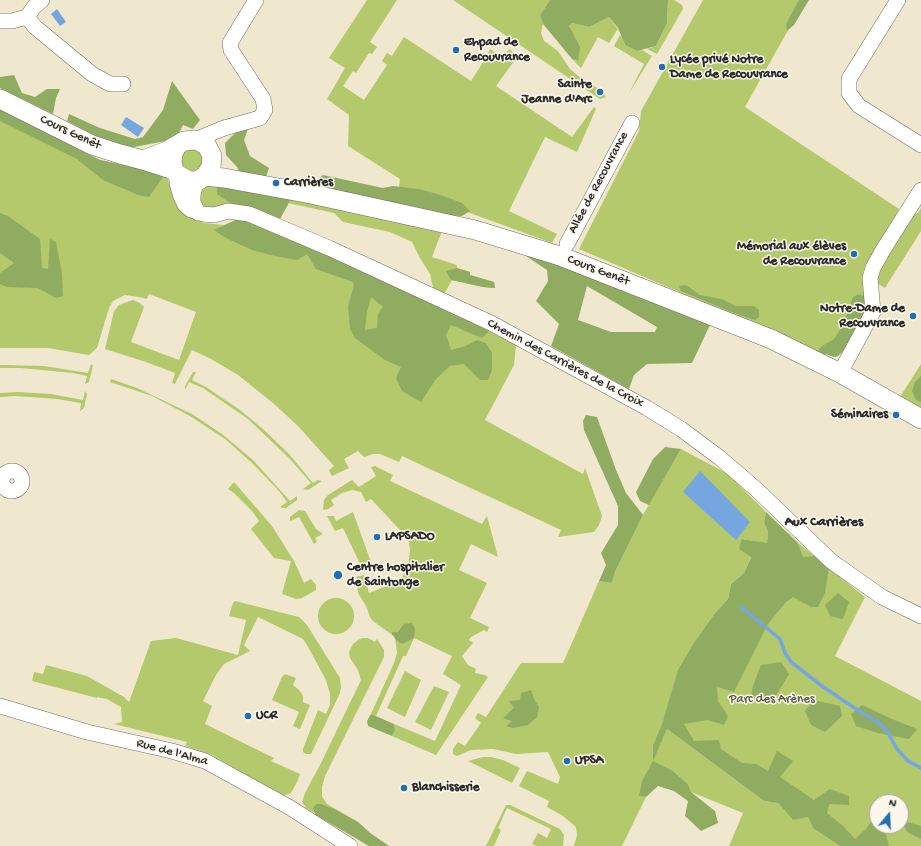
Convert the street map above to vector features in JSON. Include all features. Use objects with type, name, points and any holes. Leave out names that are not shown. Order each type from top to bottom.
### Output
[{"type":"main road","name":"Cours Genêt","points":[[0,99],[92,145],[143,160],[175,172]]},
{"type":"main road","points":[[143,160],[177,146],[184,141],[195,140],[202,142],[211,154],[211,167],[202,178],[187,180],[175,172],[172,162],[173,153],[177,146]]},
{"type":"main road","name":"Cours Genêt","points":[[211,154],[228,169],[254,184]]},
{"type":"main road","name":"Cours Genêt","points":[[202,178],[254,184],[311,194],[475,230],[560,256],[771,339],[840,374],[921,419]]},
{"type":"street","points":[[0,21],[12,20],[27,16],[42,0]]},
{"type":"street","points":[[195,140],[224,128],[260,118],[265,110],[263,99],[231,50],[230,43],[256,0]]},
{"type":"street","points":[[898,0],[849,78],[849,94],[859,106],[921,145]]},
{"type":"street","points":[[27,16],[35,27],[92,74],[110,84],[123,84]]},
{"type":"street","name":"Allée de Recouvrance","points":[[567,244],[632,123]]},
{"type":"street","points":[[211,154],[224,128]]},
{"type":"street","points":[[175,172],[177,183],[185,205],[198,213]]},
{"type":"street","points":[[198,213],[193,202],[192,195],[195,186],[202,178]]},
{"type":"street","points":[[840,374],[873,312],[870,278],[874,268],[921,190]]},
{"type":"street","name":"Chemin des Carrières de la Croix","points":[[198,213],[214,215],[228,211],[249,214],[329,248],[492,323],[610,387],[681,429],[720,458],[756,489],[831,561],[882,597],[921,616]]},
{"type":"street","name":"Rue de l'Alma","points":[[0,706],[87,732],[172,751],[205,761],[289,807],[350,846]]},
{"type":"green space","points":[[367,0],[397,0],[370,42],[377,47],[372,54],[369,53],[356,73],[353,71],[343,86],[364,100],[387,65],[382,61],[387,53],[392,56],[404,37],[471,81],[490,49],[503,58],[509,49],[518,56],[496,86],[572,137],[594,107],[596,109],[577,152],[545,137],[509,211],[557,234],[552,243],[399,187],[400,179],[348,146],[349,115],[327,99],[345,68],[329,58]]},
{"type":"green space","points":[[453,0],[550,0],[540,15],[543,24],[541,33],[544,41],[558,51],[570,69],[583,80],[589,82],[603,92],[606,97],[600,99]]},
{"type":"green space","points":[[550,0],[668,0],[667,23],[656,46],[637,51],[625,45],[618,28],[609,17],[589,27],[572,23],[569,26],[580,47],[578,61],[572,59],[543,24],[540,15]]},
{"type":"green space","points":[[668,0],[674,0],[682,5],[683,9],[657,54],[647,49],[656,46],[667,23]]},
{"type":"green space","points":[[703,0],[805,0],[745,107],[899,209],[863,272],[867,302],[838,356],[834,357],[826,354],[822,356],[733,315],[579,249],[639,131],[641,111]]},
{"type":"green space","points":[[799,0],[809,0],[794,25],[787,31],[786,24]]},
{"type":"green space","points":[[609,17],[619,31],[617,30],[609,43],[598,37],[581,68],[572,59],[577,61],[569,26],[572,23],[589,27]]},
{"type":"green space","points":[[620,35],[625,45],[637,51],[642,50],[652,56],[628,95],[644,64],[614,46]]},
{"type":"green space","points":[[14,75],[22,93],[35,97],[47,89],[60,89],[56,98],[53,114],[0,88],[0,77]]},
{"type":"green space","points":[[172,81],[200,120],[193,129],[183,125],[176,139],[129,148],[109,143],[67,121],[69,114],[100,128],[135,139],[143,137],[163,110]]},
{"type":"green space","points":[[0,109],[100,160],[165,174],[177,198],[192,217],[204,223],[224,225],[238,219],[489,331],[516,345],[514,365],[485,420],[583,474],[585,468],[602,516],[599,525],[594,532],[558,537],[561,530],[402,456],[399,462],[380,454],[373,454],[364,457],[358,451],[344,459],[349,468],[332,476],[329,470],[334,466],[298,426],[273,403],[238,375],[211,359],[192,350],[175,384],[172,383],[175,373],[105,349],[114,311],[119,305],[133,300],[140,303],[144,307],[131,342],[179,360],[196,312],[149,294],[147,299],[125,295],[113,301],[109,308],[97,348],[89,355],[48,348],[0,348]]},
{"type":"green space","points":[[0,109],[100,160],[165,174],[149,197],[138,195],[103,180],[77,159],[0,121]]},
{"type":"green space","points":[[248,129],[244,140],[250,156],[269,168],[266,177],[240,173],[237,167],[226,155],[225,143],[238,130]]},
{"type":"green space","points":[[192,149],[196,150],[202,156],[202,164],[196,170],[192,171],[188,170],[182,164],[181,160],[182,156],[188,150]]},
{"type":"green space","points":[[323,175],[383,188],[393,186],[419,189],[462,203],[470,211],[462,216],[435,215],[320,191],[316,181]]},
{"type":"green space","points":[[214,182],[230,203],[239,205],[208,209],[198,202],[198,190]]},
{"type":"green space","points":[[231,185],[291,199],[279,221],[239,205],[230,203],[217,194],[217,187]]},
{"type":"green space","points":[[291,199],[442,231],[432,257],[457,265],[457,268],[470,272],[470,275],[494,282],[495,288],[483,287],[452,280],[442,298],[434,292],[430,274],[412,242],[390,232],[343,222],[334,213],[288,203]]},
{"type":"green space","points":[[921,208],[921,231],[885,288],[877,283],[877,272],[909,215],[918,213]]},
{"type":"green space","points":[[0,213],[8,216],[40,239],[42,268],[48,269],[50,239],[56,242],[62,273],[63,296],[56,298],[38,288],[7,287],[0,284],[0,273],[14,263],[0,253]]},
{"type":"green space","points":[[238,219],[259,222],[398,286],[489,331],[482,338],[451,325],[446,335],[451,350],[466,346],[477,340],[486,343],[492,353],[492,370],[488,380],[480,380],[464,364],[450,366],[436,379],[421,402],[402,391],[396,378],[401,367],[385,360],[355,338],[350,329],[348,306],[354,286],[353,282],[316,269],[307,254],[297,260],[275,256],[252,250],[226,238],[214,230]],"holes":[[[371,297],[383,307],[378,314],[377,328],[365,330],[367,312]]]},
{"type":"green space","points":[[530,252],[710,325],[692,363],[647,364],[634,375],[629,389],[551,346],[559,324],[536,301],[548,281],[547,270],[526,256]],"holes":[[[587,286],[657,327],[655,332],[611,332],[578,320]]]},
{"type":"green space","points":[[457,268],[470,272],[470,275],[494,282],[495,288],[451,280],[446,271]]},
{"type":"green space","points":[[686,285],[700,295],[722,299],[736,306],[754,306],[759,310],[759,317],[755,320],[734,313],[681,291],[679,286]]},
{"type":"green space","points":[[859,294],[866,297],[870,307],[851,344],[838,356],[834,357],[826,354],[822,356],[816,353],[822,346],[834,339],[843,325],[853,297]]},
{"type":"green space","points":[[91,364],[93,366],[89,382],[85,384],[87,376],[73,373],[21,368],[0,368],[0,365],[44,366],[88,373]]},
{"type":"green space","points":[[921,364],[921,409],[900,397]]},
{"type":"green space","points":[[193,372],[196,372],[192,380],[206,387],[240,410],[263,429],[289,454],[313,483],[318,480],[322,481],[308,490],[303,489],[311,483],[288,457],[248,419],[203,388],[189,382],[185,390],[185,386]]},
{"type":"green space","points":[[921,376],[921,402],[916,400],[912,391],[915,382]]},
{"type":"green space","points":[[111,379],[137,388],[192,414],[222,434],[253,460],[290,501],[297,496],[297,500],[286,508],[280,507],[287,502],[279,491],[251,462],[225,439],[190,416],[152,396],[110,382]]},
{"type":"green space","points":[[85,391],[87,394],[84,408],[80,411],[81,403],[57,399],[15,396],[0,397],[0,393],[18,392],[51,394],[83,400]]},
{"type":"green space","points":[[586,415],[597,417],[626,493],[643,515],[615,572],[612,583],[599,581],[606,565],[601,553],[618,525],[618,506],[584,430],[583,421]]},
{"type":"green space","points":[[665,447],[681,449],[649,505],[640,501],[636,492],[653,459]]},
{"type":"green space","name":"Parc des Arènes","points":[[681,449],[728,474],[766,512],[764,522],[768,532],[767,544],[743,539],[751,556],[744,573],[731,584],[728,599],[716,612],[663,721],[653,745],[653,759],[667,729],[764,801],[778,803],[793,820],[808,816],[670,725],[788,533],[865,597],[835,656],[921,701],[921,846],[853,846],[814,829],[840,846],[729,846],[743,813],[691,792],[688,784],[673,771],[639,796],[646,797],[622,846],[574,846],[577,835],[576,827],[563,816],[547,807],[549,801],[519,786],[527,771],[558,784],[560,777],[548,752],[516,754],[493,749],[471,750],[457,756],[453,754],[453,749],[458,742],[465,746],[481,723],[475,718],[478,713],[486,717],[521,663],[563,663],[599,581],[612,583],[615,572],[643,515]]},
{"type":"green space","points":[[375,466],[393,475],[390,481],[482,524],[487,516],[498,557],[471,544],[459,570],[487,583],[470,618],[489,627],[487,632],[484,630],[471,637],[469,640],[473,643],[462,656],[468,665],[476,669],[475,673],[488,677],[436,755],[392,736],[395,730],[394,724],[435,741],[461,685],[443,674],[452,656],[414,638],[406,656],[403,656],[376,716],[371,714],[397,653],[395,637],[373,621],[370,617],[366,606],[358,593],[356,577],[364,575],[369,593],[394,583],[403,576],[408,567],[410,550],[409,542],[401,531],[371,499],[366,502],[361,492],[352,490],[342,493],[331,500],[334,505],[323,510],[324,500],[328,495],[352,480],[359,487],[376,476],[371,467]]},
{"type":"green space","points":[[234,482],[272,526],[294,561],[304,583],[311,579],[316,585],[316,590],[302,598],[296,599],[282,594],[291,561],[274,558],[251,529],[259,521],[252,511],[228,489]]},
{"type":"green space","points":[[299,510],[305,511],[316,529],[323,534],[315,538],[317,542],[314,544],[299,517],[290,521],[290,517]]},
{"type":"green space","points":[[353,512],[372,565],[359,570],[362,568],[343,528],[335,531],[327,516],[334,516],[336,521]]},
{"type":"green space","points":[[766,512],[797,542],[803,557],[815,556],[829,568],[825,593],[818,607],[811,607],[793,597],[785,603],[768,624],[734,692],[717,687],[718,701],[728,716],[724,725],[708,720],[684,724],[694,741],[719,740],[721,749],[742,763],[756,764],[768,771],[777,751],[793,761],[780,777],[814,800],[830,789],[849,796],[849,805],[829,804],[827,813],[842,825],[855,839],[869,824],[869,834],[885,834],[889,846],[840,846],[814,829],[808,817],[793,820],[778,803],[764,801],[667,729],[653,761],[653,745],[663,721],[678,670],[694,643],[716,612],[728,599],[731,584],[744,573],[751,557],[739,549],[742,539],[767,543],[768,532],[764,522]]},
{"type":"green space","points":[[838,593],[849,602],[843,619],[830,616],[825,605]]},
{"type":"green space","points":[[340,598],[349,603],[353,609],[353,623],[349,629],[340,634],[332,634],[323,629],[319,623],[318,612],[323,603],[329,599]]},
{"type":"green space","points":[[235,601],[299,617],[307,625],[340,678],[340,693],[311,754],[306,754],[303,752],[303,749],[318,710],[326,714],[330,705],[330,694],[326,680],[303,639],[258,617],[244,645],[250,651],[224,664],[216,675],[203,701],[212,706],[205,724],[274,758],[271,761],[300,774],[291,793],[282,796],[212,755],[185,746],[187,742],[114,724],[122,722],[121,707],[107,699],[97,698],[32,681],[34,672],[43,674],[46,665],[87,676],[124,697],[129,702],[151,641],[176,638],[238,655],[246,620],[229,616]]},
{"type":"green space","points":[[412,623],[415,629],[414,638],[402,644],[396,640],[392,632],[398,632],[404,624]]},
{"type":"green space","points":[[362,638],[368,638],[375,642],[377,639],[384,650],[384,657],[325,776],[322,787],[322,796],[327,804],[358,822],[370,833],[389,846],[369,846],[306,808],[302,802],[305,793],[361,680],[358,670],[350,658],[349,652],[353,644]]},
{"type":"green space","points":[[781,662],[789,674],[774,699],[757,702],[751,696],[761,665]]},
{"type":"green space","points":[[405,671],[421,680],[405,717],[387,708]]},
{"type":"green space","points":[[285,674],[296,678],[293,685],[303,696],[303,702],[310,705],[300,729],[293,726],[299,712],[272,700],[282,677]]},
{"type":"green space","points":[[434,686],[449,692],[431,730],[415,722]]},
{"type":"green space","points":[[531,690],[539,707],[537,717],[528,725],[513,728],[506,726],[512,721],[503,718],[514,708],[509,701],[520,700],[521,693]]},
{"type":"green space","points":[[814,700],[840,706],[842,716],[825,732],[811,725],[805,711]]},
{"type":"green space","points":[[862,705],[917,729],[909,739],[878,733],[856,726],[851,714]]},
{"type":"green space","points":[[371,714],[394,724],[395,730],[392,736],[368,726],[367,721]]},
{"type":"green space","points":[[483,757],[503,760],[520,768],[512,783],[468,761]]},
{"type":"green space","points":[[653,761],[673,771],[688,784],[691,792],[715,811],[718,823],[701,831],[685,816],[688,801],[674,791],[658,786],[646,797],[639,796],[642,781]]},
{"type":"green space","points":[[316,804],[321,804],[336,810],[358,822],[370,833],[389,846],[369,846],[316,815],[313,808]]},
{"type":"green space","points":[[506,805],[510,805],[560,829],[564,835],[563,846],[537,846],[532,844],[538,833],[547,838],[551,829],[507,808],[498,828],[501,830],[494,846],[486,846]]},
{"type":"green space","points":[[909,822],[921,826],[921,839],[909,833]]},
{"type":"water","points":[[57,9],[66,22],[60,26],[51,14]]},
{"type":"water","points":[[126,117],[144,128],[138,137],[121,125]]},
{"type":"water","points":[[700,471],[750,522],[736,540],[683,492]]},
{"type":"waterway","points":[[741,607],[780,639],[785,653],[791,662],[822,686],[879,723],[887,731],[897,749],[908,761],[921,768]]},
{"type":"place","name":"Ehpad de Recouvrance","points":[[456,50]]},
{"type":"place","name":"Lycée privé Notre Dame de Recouvrance","points":[[662,67]]},
{"type":"place","name":"Sainte Jeanne d'Arc","points":[[600,92]]},
{"type":"place","name":"Carrières","points":[[276,183]]},
{"type":"place","name":"Mémorial aux élèves de Recouvrance","points":[[854,254]]},
{"type":"place","name":"Notre-Dame de Recouvrance","points":[[913,316]]},
{"type":"place","name":"Séminaires","points":[[896,415]]},
{"type":"place","name":"LAPSADO","points":[[377,537]]},
{"type":"place","name":"Centre hospitalier de Saintonge","points":[[338,575]]},
{"type":"place","name":"UCR","points":[[248,716]]},
{"type":"place","name":"UPSA","points":[[567,761]]},
{"type":"place","name":"Blanchisserie","points":[[404,788]]},
{"type":"district","name":"Aux Carrières","points":[[824,523]]}]
